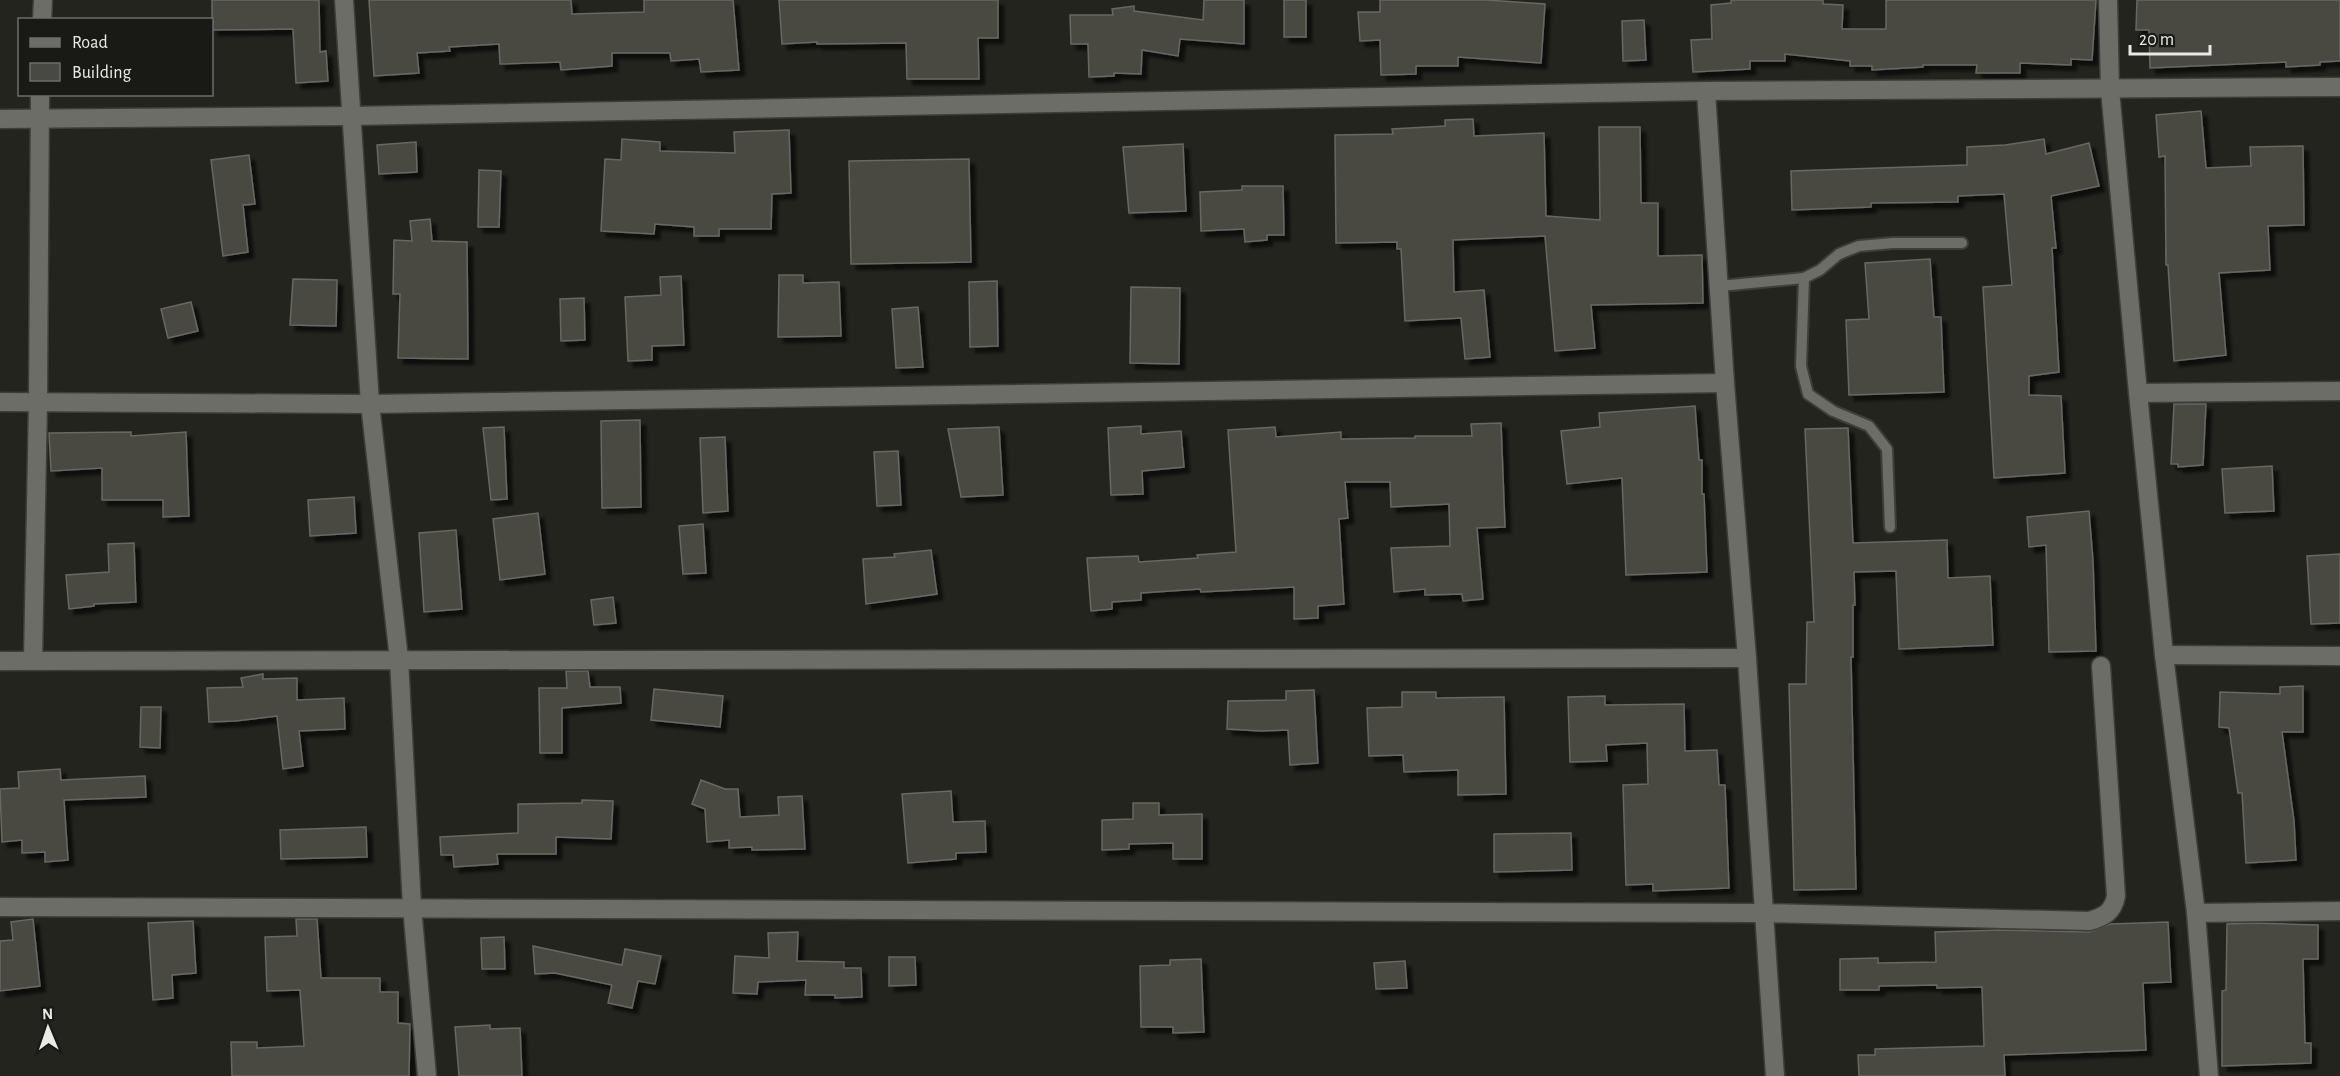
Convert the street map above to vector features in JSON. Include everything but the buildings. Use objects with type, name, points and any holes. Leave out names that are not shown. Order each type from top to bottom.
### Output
[{"type":"street","points":[[42,18],[43,0]]},
{"type":"street","points":[[344,0],[369,404],[399,659],[412,907],[427,1076]]},
{"type":"street","points":[[2108,0],[2110,90],[2138,393],[2164,655],[2196,913],[2209,1076]]},
{"type":"street","points":[[0,119],[351,116],[1706,91],[2340,87]]},
{"type":"street","points":[[1706,91],[1725,383],[1747,658],[1774,1076]]},
{"type":"street","points":[[33,660],[38,402],[40,96]]},
{"type":"street","points":[[0,402],[369,404],[1725,383]]},
{"type":"street","points":[[2138,393],[2340,391]]},
{"type":"street","points":[[2164,655],[2340,656]]},
{"type":"street","points":[[0,661],[1747,658]]},
{"type":"street","points":[[0,907],[1763,913],[2089,921],[2109,913],[2115,906],[2116,896],[2101,666]]},
{"type":"street","points":[[2196,913],[2340,911]]},
{"type":"lane","points":[[1720,286],[1804,278],[1820,270],[1839,254],[1859,246],[1893,243],[1962,243]]},
{"type":"lane","points":[[1804,278],[1801,366],[1808,394],[1833,411],[1869,426],[1887,449],[1890,527]]}]
